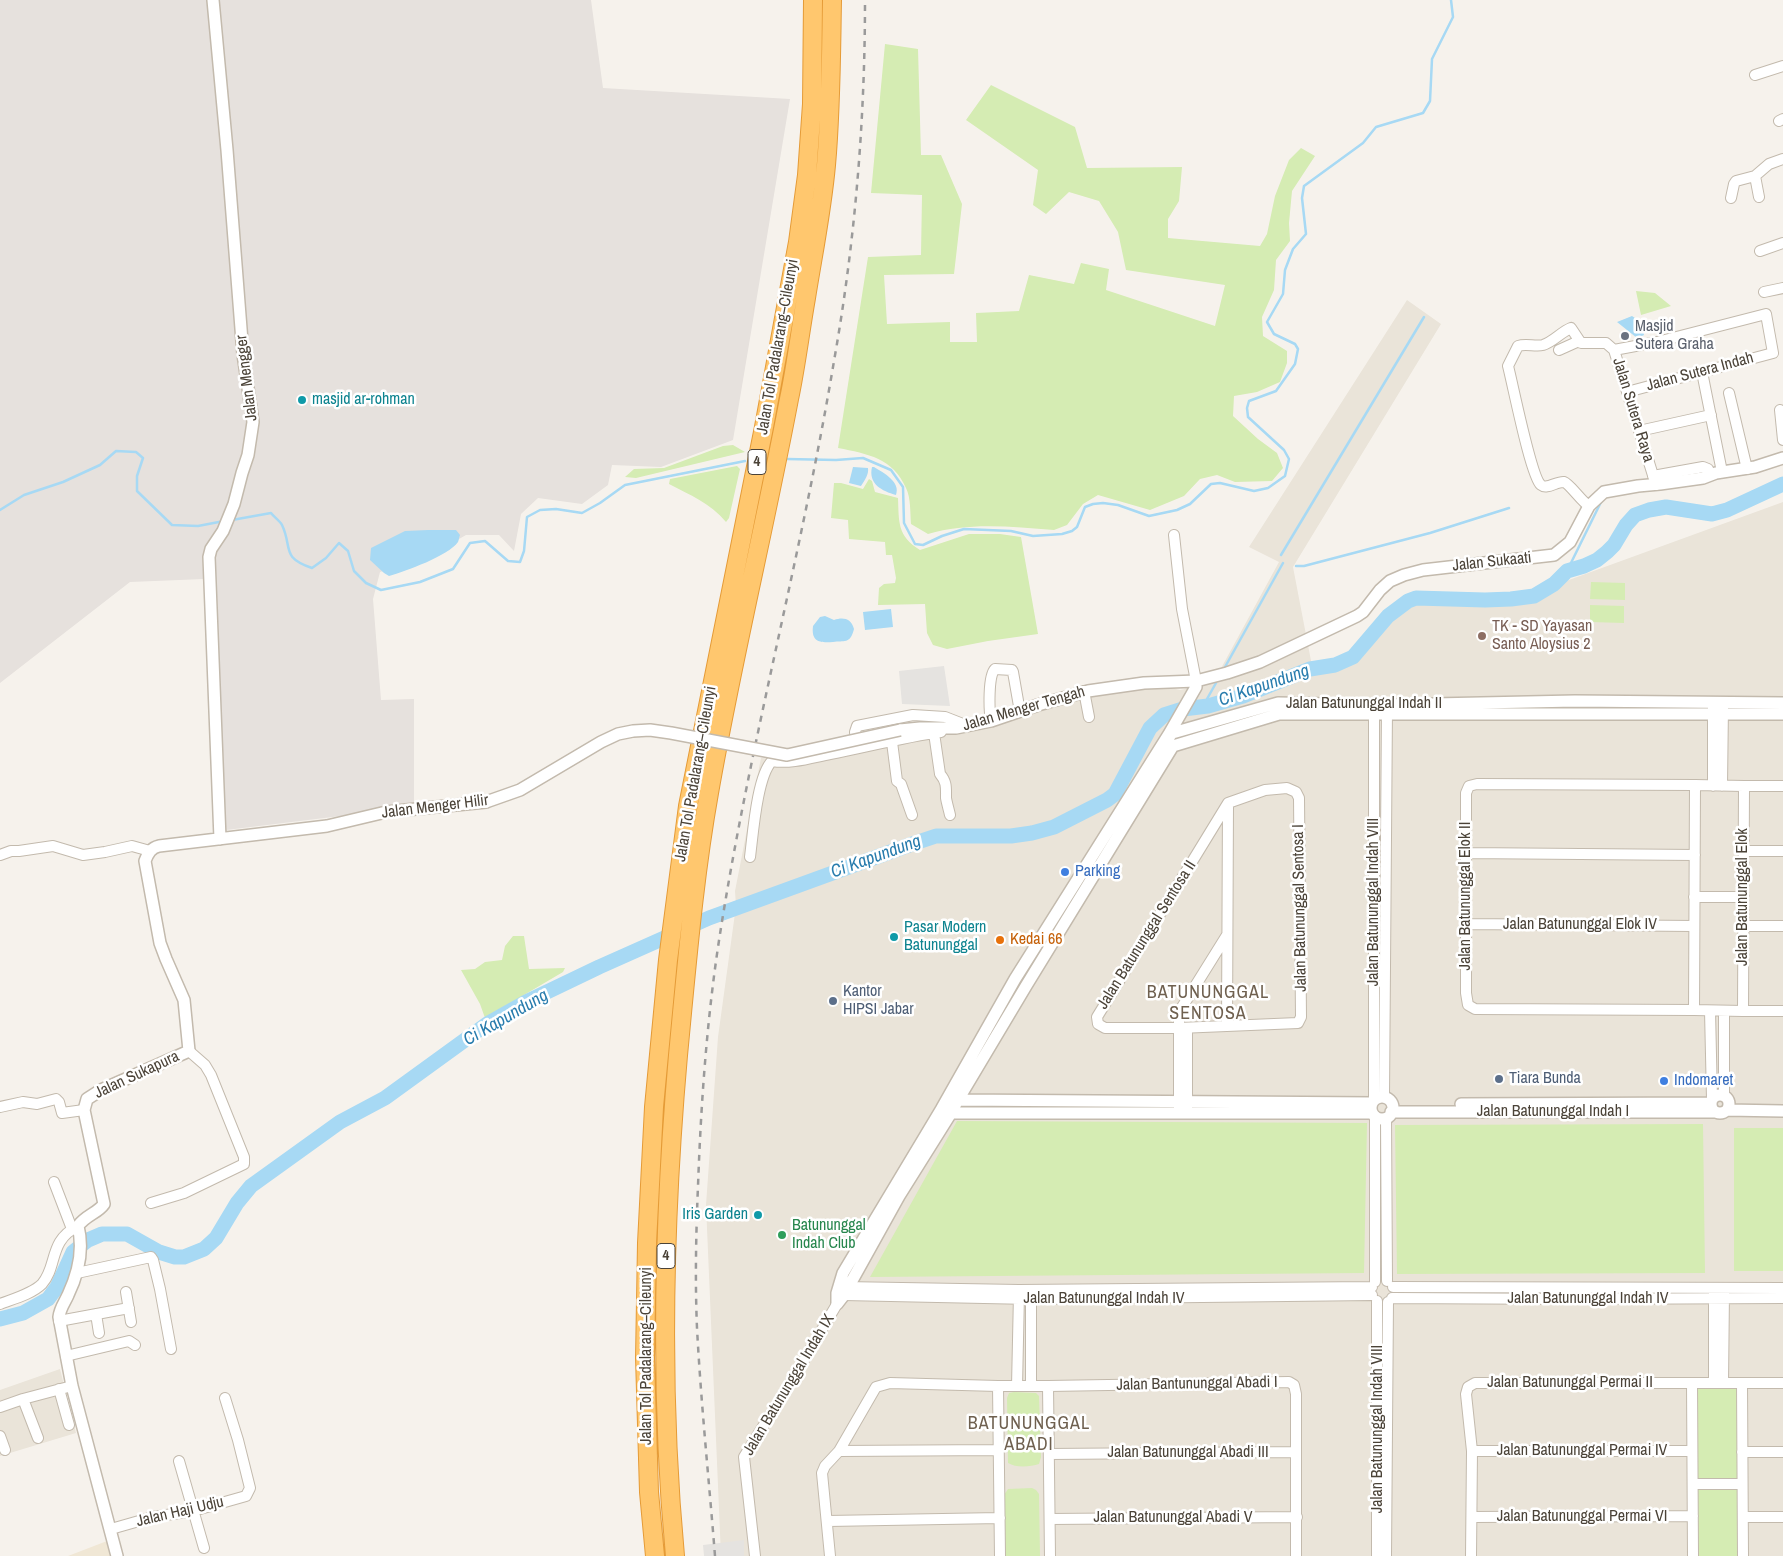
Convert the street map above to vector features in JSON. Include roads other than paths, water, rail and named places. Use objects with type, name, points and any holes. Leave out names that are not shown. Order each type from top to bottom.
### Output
[{"type":"highway","name":"Jalan Tol Padalarang–Cileunyi","points":[[655,1556],[650,1492],[645,1358],[647,1243],[654,1107],[668,960],[688,806],[764,427],[798,242],[807,174],[812,104],[813,0]]},
{"type":"highway","name":"Jalan Tol Padalarang–Cileunyi","points":[[674,1556],[664,1368],[666,1250],[672,1107],[687,956],[708,797],[790,396],[815,244],[826,170],[831,103],[832,0]]},
{"type":"highway","points":[[648,1556],[650,1492]]},
{"type":"street","name":"Jalan Mengger","points":[[213,0],[243,354],[253,422],[252,438],[234,504],[211,549],[209,561],[220,839]]},
{"type":"street","points":[[1756,75],[1783,66]]},
{"type":"street","points":[[1731,198],[1736,181],[1755,176],[1769,164],[1783,159]]},
{"type":"street","points":[[1755,176],[1759,197]]},
{"type":"street","points":[[1760,251],[1783,243]]},
{"type":"street","points":[[1764,292],[1783,288]]},
{"type":"street","name":"Jalan Sutera Indah","points":[[1614,350],[1656,342],[1766,314],[1773,352],[1627,392]]},
{"type":"street","points":[[1580,342],[1571,328],[1543,344],[1518,346],[1508,366],[1528,451],[1540,484],[1545,486],[1563,482],[1589,506]]},
{"type":"street","points":[[1559,350],[1580,342],[1606,343],[1614,350]]},
{"type":"street","name":"Jalan Sutera Raya","points":[[1614,350],[1654,477]]},
{"type":"street","points":[[1702,372],[1711,415],[1716,473]]},
{"type":"street","points":[[1729,393],[1747,469]]},
{"type":"street","points":[[1780,410],[1783,440]]},
{"type":"street","points":[[1639,431],[1711,415]]},
{"type":"street","name":"Jalan Sukaati","points":[[1196,684],[1260,662],[1337,626],[1363,612],[1380,590],[1390,581],[1404,575],[1422,570],[1554,555],[1574,538],[1589,506],[1606,492],[1638,486],[1654,477],[1703,478],[1716,473],[1747,469],[1783,458]]},
{"type":"street","points":[[946,1107],[1015,979],[1169,734],[1196,684],[1182,608],[1174,535]]},
{"type":"street","points":[[991,721],[989,705],[991,674],[995,669],[1012,670],[1020,712]]},
{"type":"street","name":"Jalan Menger Tengah","points":[[765,752],[787,755],[900,730],[962,727],[991,721],[1084,692],[1144,683],[1196,684]]},
{"type":"street","points":[[1084,692],[1089,717]]},
{"type":"street","name":"Jalan Batununggal Indah II","points":[[1173,746],[1279,714],[1575,701],[1783,714]]},
{"type":"street","name":"Jalan Batununggal Indah II","points":[[1169,734],[1278,703],[1374,710]]},
{"type":"street","name":"Jalan Batununggal Indah II","points":[[1718,709],[1783,703]]},
{"type":"street","points":[[1718,709],[1718,786]]},
{"type":"street","name":"Jalan Batununggal Indah VIII","points":[[1374,710],[1381,1108],[1390,1284],[1394,1292],[1379,1294]]},
{"type":"street","name":"Jalan Batununggal Indah VIII","points":[[1386,1556],[1379,1294],[1387,710]]},
{"type":"street","points":[[856,749],[855,732],[857,726],[912,715],[945,717],[962,727]]},
{"type":"street","points":[[750,857],[761,784],[766,766],[772,761],[791,762],[962,727]]},
{"type":"street","name":"Jalan Menger Hilir","points":[[150,850],[159,846],[327,826],[386,812],[486,802],[520,790],[618,734],[633,730],[671,733],[765,752]]},
{"type":"street","points":[[934,733],[940,774],[945,779],[950,815]]},
{"type":"street","points":[[946,1107],[958,1100],[1173,746],[1169,734]]},
{"type":"street","points":[[892,742],[898,781],[901,784],[912,815]]},
{"type":"street","name":"Jalan Batununggal Elok II","points":[[1694,1010],[1475,1009],[1468,1005],[1466,993],[1466,793],[1469,786],[1476,784],[1695,785]]},
{"type":"street","points":[[1783,786],[1695,785],[1694,897],[1694,1010],[1783,1010]]},
{"type":"street","name":"Jalan Batununggal Elok","points":[[1743,1011],[1744,786]]},
{"type":"street","name":"Jalan Batununggal Sentosa I","points":[[1227,1026],[1291,1024],[1298,1023],[1301,1017],[1299,798],[1296,792],[1287,788],[1264,790],[1228,803]]},
{"type":"street","points":[[1183,1028],[1227,1026],[1228,803]]},
{"type":"street","name":"Jalan Batununggal Sentosa II","points":[[1183,1028],[1105,1028],[1098,1024],[1097,1017],[1228,803]]},
{"type":"street","points":[[0,855],[11,851],[52,846],[83,855],[132,846],[150,850]]},
{"type":"street","name":"Jalan Sukapura","points":[[76,1229],[84,1218],[102,1207],[105,1202],[84,1104],[101,1090],[189,1051],[184,1000],[160,942],[146,860],[150,850]]},
{"type":"street","points":[[1743,850],[1783,851]]},
{"type":"street","points":[[1466,853],[1695,855]]},
{"type":"street","points":[[1694,897],[1743,897]]},
{"type":"street","name":"Jalan Batununggal Elok IV","points":[[1466,924],[1694,926]]},
{"type":"street","points":[[1743,926],[1783,926]]},
{"type":"street","points":[[1183,1107],[1183,1028],[1179,1012],[1227,934]]},
{"type":"street","points":[[1710,1010],[1720,1104]]},
{"type":"street","points":[[1720,1104],[1724,1011]]},
{"type":"street","points":[[151,1203],[184,1193],[244,1164],[244,1157],[211,1075],[205,1065],[189,1051]]},
{"type":"street","points":[[0,1106],[23,1102],[38,1104],[56,1099],[59,1102],[62,1113],[84,1110]]},
{"type":"street","points":[[958,1100],[1183,1107]]},
{"type":"street","name":"Jalan Batununggal Indah I","points":[[1183,1107],[1381,1108],[1783,1103]]},
{"type":"street","name":"Jalan Batununggal Indah I","points":[[1720,1104],[1783,1111]]},
{"type":"street","points":[[946,1107],[1183,1107]]},
{"type":"street","name":"Jalan Batununggal Indah IX","points":[[755,1556],[744,1457],[797,1372],[841,1293],[899,1196],[946,1107]]},
{"type":"street","points":[[54,1182],[76,1229],[82,1256],[69,1294],[60,1310],[59,1321],[72,1386],[118,1556]]},
{"type":"street","points":[[0,1304],[41,1285],[46,1278],[56,1247],[76,1229]]},
{"type":"street","points":[[77,1273],[151,1258],[160,1289],[171,1349]]},
{"type":"street","name":"Jalan Batununggal Indah IV","points":[[1379,1294],[1381,1280],[1390,1284],[1719,1293],[1783,1298]]},
{"type":"street","points":[[1575,1288],[1575,1299]]},
{"type":"street","name":"Jalan Batununggal Indah IV","points":[[841,1293],[1019,1295],[1379,1294],[1575,1299],[1719,1293],[1783,1288]]},
{"type":"street","points":[[126,1292],[131,1322]]},
{"type":"street","points":[[1718,1383],[1719,1293]]},
{"type":"street","points":[[1017,1386],[1019,1295]]},
{"type":"street","points":[[1031,1295],[1031,1386]]},
{"type":"street","points":[[59,1321],[130,1308]]},
{"type":"street","points":[[96,1314],[100,1333]]},
{"type":"street","points":[[66,1356],[129,1341],[135,1344]]},
{"type":"street","name":"Jalan Bantununggal Abadi I","points":[[1048,1386],[1289,1382],[1294,1386],[1296,1394],[1296,1556]]},
{"type":"street","points":[[830,1556],[822,1473],[825,1466],[838,1451],[876,1387],[890,1383],[1048,1386],[1050,1556]]},
{"type":"street","points":[[1692,1383],[1693,1556]]},
{"type":"street","points":[[1742,1383],[1743,1556]]},
{"type":"street","name":"Jalan Batununggal Permai II","points":[[1471,1556],[1472,1451],[1466,1394],[1468,1387],[1475,1384],[1783,1383]]},
{"type":"street","points":[[0,1407],[72,1386]]},
{"type":"street","points":[[998,1386],[1000,1556]]},
{"type":"street","points":[[58,1389],[68,1424]]},
{"type":"street","name":"Jalan Haji Udju","points":[[111,1529],[153,1517],[193,1511],[246,1496],[250,1488],[225,1398]]},
{"type":"street","points":[[23,1399],[38,1438]]},
{"type":"street","points":[[0,1436],[5,1450]]},
{"type":"street","points":[[838,1451],[999,1450]]},
{"type":"street","name":"Jalan Batununggal Permai IV","points":[[1472,1451],[1692,1451]]},
{"type":"street","name":"Jalan Batununggal Abadi III","points":[[1049,1454],[1296,1452]]},
{"type":"street","points":[[1742,1452],[1783,1452]]},
{"type":"street","points":[[179,1461],[204,1548]]},
{"type":"street","points":[[1692,1484],[1742,1484]]},
{"type":"street","name":"Jalan Batununggal Indah VIII","points":[[1378,1556],[1383,1486]]},
{"type":"street","name":"Jalan Batununggal Permai VI","points":[[1472,1517],[1693,1516]]},
{"type":"street","name":"Jalan Batununggal Abadi V","points":[[1050,1519],[1297,1517]]},
{"type":"street","points":[[1743,1517],[1783,1517]]},
{"type":"street","points":[[828,1520],[1000,1518]]},
{"type":"water","points":[[1632,316],[1641,322],[1644,335],[1637,338],[1617,322]]},
{"type":"water","points":[[853,467],[868,468],[867,475],[861,486],[849,483]]},
{"type":"water","points":[[872,467],[891,478],[896,486],[896,495],[877,486],[872,478]]},
{"type":"water","points":[[456,530],[460,535],[458,542],[445,553],[416,567],[389,576],[370,560],[371,548],[405,531]]},
{"type":"water","points":[[891,609],[893,627],[865,630],[863,612]]},
{"type":"water","points":[[825,616],[834,620],[843,619],[849,621],[854,629],[851,638],[843,641],[820,642],[817,640],[813,635],[813,626],[820,617]]},
{"type":"waterway","points":[[787,459],[836,460],[863,458],[891,470],[903,487],[904,523],[915,544],[923,545],[964,529],[1011,531],[1033,536],[1062,534],[1072,531],[1077,527],[1085,507],[1093,504],[1118,505],[1149,516],[1177,510],[1190,504],[1211,484],[1220,483],[1254,491],[1268,488],[1285,476],[1289,459],[1284,450],[1248,417],[1247,408],[1249,401],[1276,391],[1295,364],[1298,349],[1295,344],[1274,334],[1267,322],[1283,294],[1285,270],[1293,249],[1306,234],[1302,198],[1304,186],[1363,143],[1376,127],[1423,113],[1430,101],[1432,59],[1453,17],[1451,0]]},
{"type":"waterway","points":[[1281,555],[1424,317]]},
{"type":"waterway","points":[[0,510],[24,495],[63,482],[100,465],[116,451],[136,452],[143,458],[137,476],[137,491],[172,525],[198,526],[224,521]]},
{"type":"waterway","points":[[232,520],[271,513],[282,525],[291,556],[312,568],[326,558],[339,543],[348,551],[354,571],[366,583],[381,590],[420,582],[453,569],[470,543],[485,541],[508,561],[520,562],[524,551],[527,517],[540,510],[556,509],[582,513],[625,485],[745,461]]},
{"type":"waterway","name":"Ci Kapundung","points":[[0,1319],[23,1313],[48,1299],[57,1287],[73,1252],[88,1240],[102,1234],[127,1234],[159,1252],[175,1257],[184,1257],[204,1249],[216,1238],[237,1203],[251,1186],[340,1122],[385,1098],[487,1024],[526,1002],[599,967],[709,918],[936,836],[1011,836],[1054,827],[1115,794],[1150,728],[1164,715],[1183,709],[1208,706],[1243,696],[1310,669],[1335,665],[1353,657],[1388,616],[1408,601],[1416,598],[1485,600],[1534,596],[1554,584],[1567,571],[1597,560],[1607,552],[1635,515],[1666,507],[1712,514],[1727,510],[1783,484]]},
{"type":"waterway","points":[[1567,571],[1602,500]]},
{"type":"waterway","points":[[1296,566],[1304,566],[1430,533],[1509,508]]},
{"type":"waterway","points":[[1225,667],[1283,563]]},
{"type":"waterway","points":[[1203,706],[1216,683]]},
{"type":"railway","points":[[715,1556],[701,1385],[696,1293],[699,1154],[708,1028],[715,965],[732,862],[807,505],[834,361],[848,271],[861,136],[865,0]]},
{"type":"place","name":"Masjid Sutera Graha","points":[[1625,336]]},
{"type":"place","name":"masjid ar-rohman","points":[[302,400]]},
{"type":"place","name":"TK - SD Yayasan Santo Aloysius 2","points":[[1482,636]]},
{"type":"place","name":"Parking","points":[[1065,872]]},
{"type":"place","name":"Pasar Modern Batununggal","points":[[894,937]]},
{"type":"place","name":"Kedai 66","points":[[1000,940]]},
{"type":"place","name":"Kantor HIPSI Jabar","points":[[833,1001]]},
{"type":"place","name":"Tiara Bunda","points":[[1499,1079]]},
{"type":"place","name":"Indomaret","points":[[1664,1081]]},
{"type":"place","name":"Iris Garden","points":[[758,1215]]},
{"type":"place","name":"Batununggal Indah Club","points":[[782,1235]]},
{"type":"district","name":"BATUNUNGGAL SENTOSA","points":[[1208,1003]]},
{"type":"district","name":"BATUNUNGGAL ABADI","points":[[1029,1434]]}]
